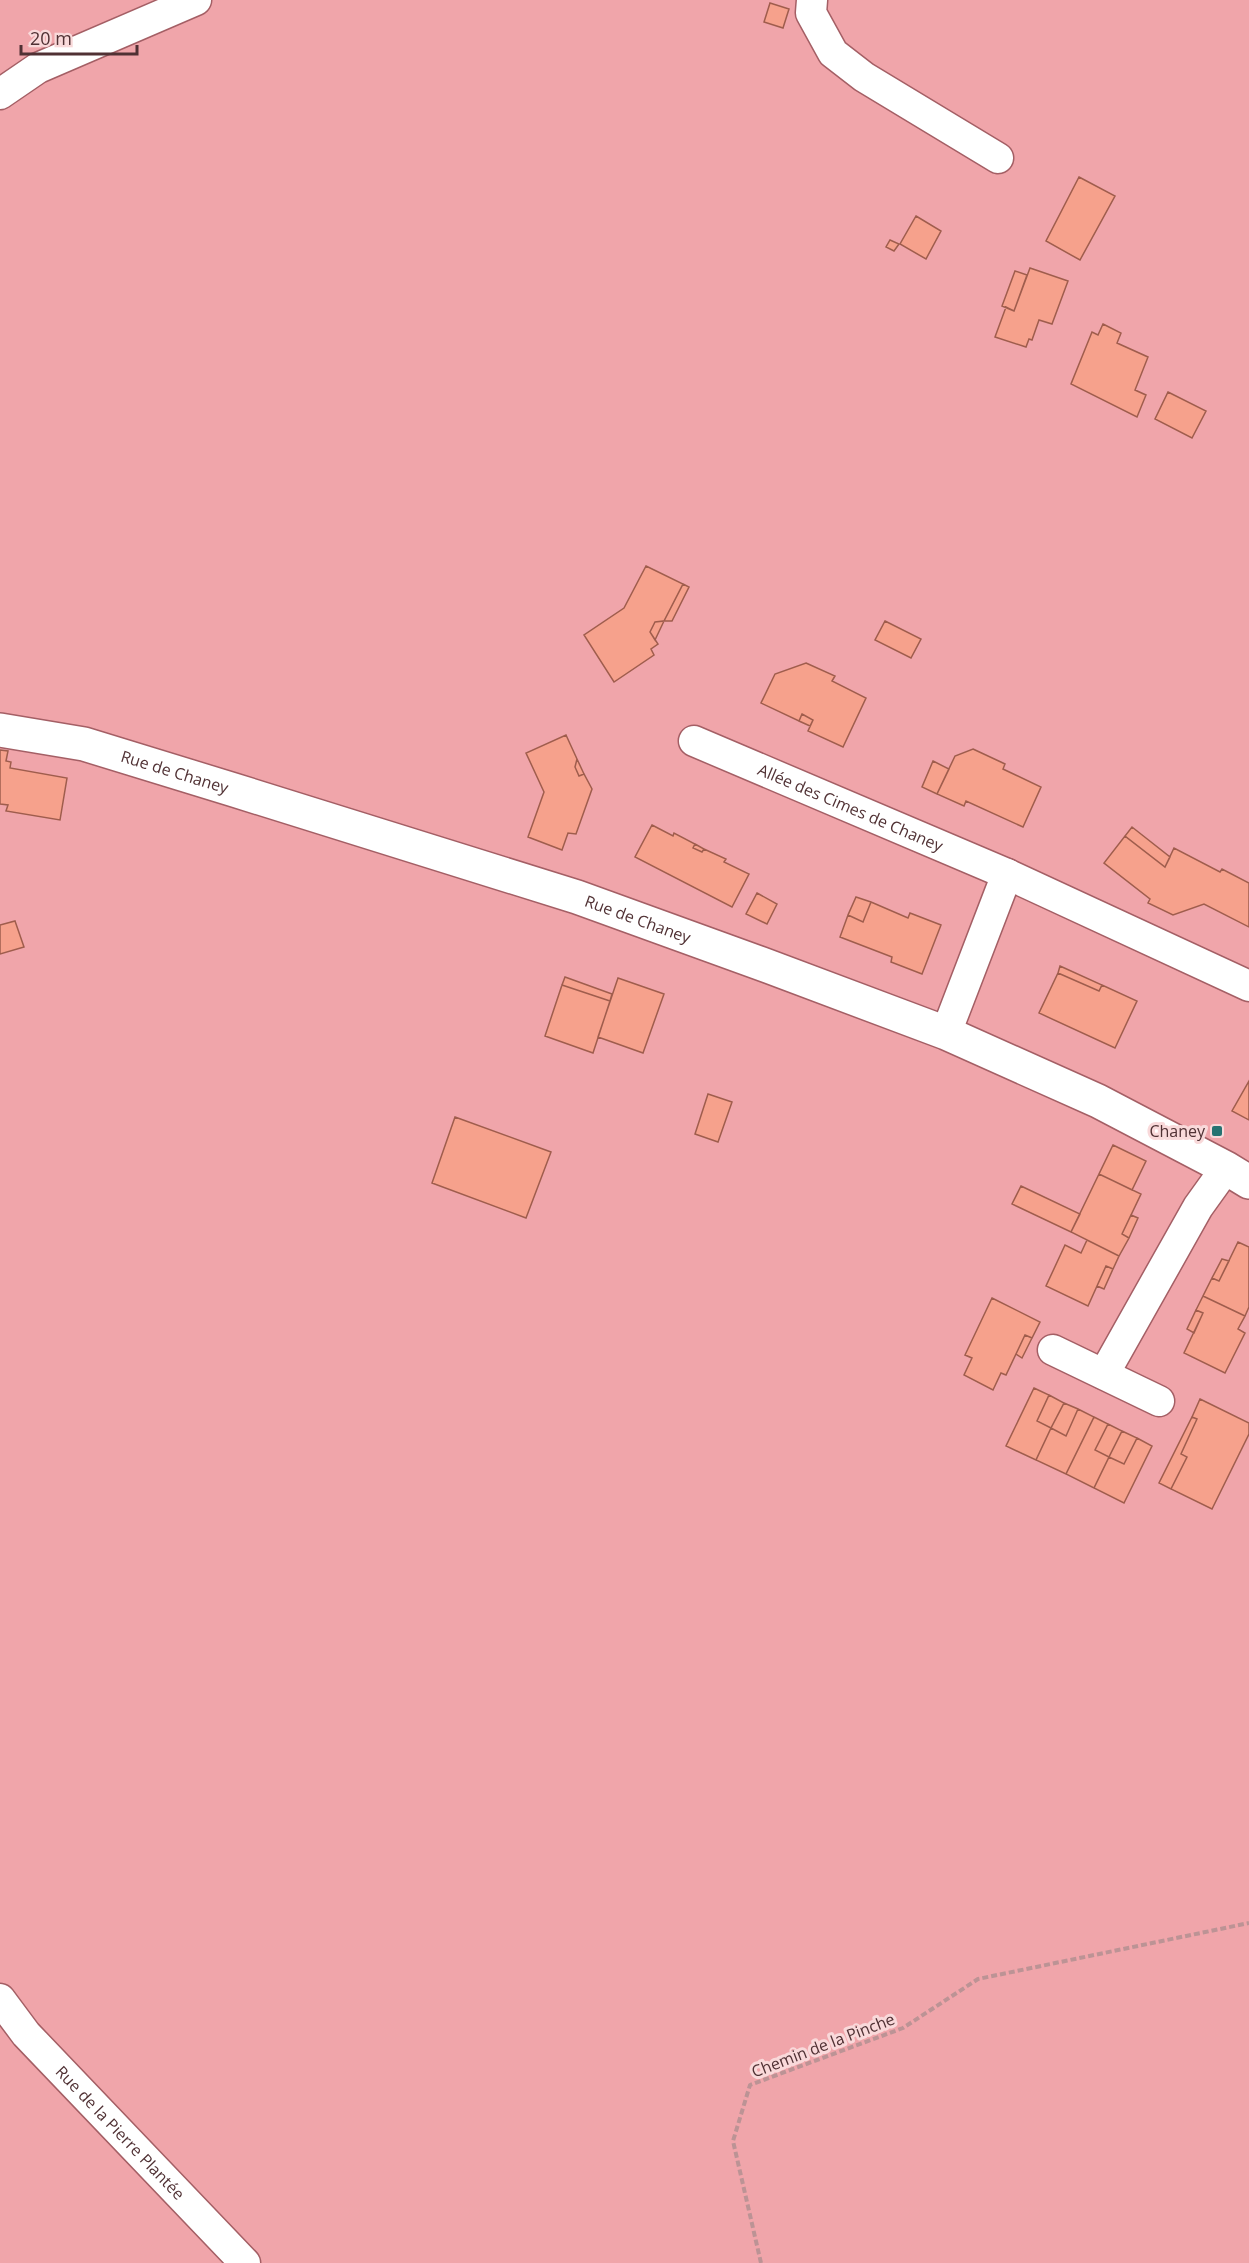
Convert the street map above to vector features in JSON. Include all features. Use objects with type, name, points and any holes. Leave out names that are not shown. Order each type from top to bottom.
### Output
[{"type":"street","points":[[0,94],[39,68],[196,0]]},
{"type":"street","points":[[812,0],[811,14],[832,53],[864,77],[998,158]]},
{"type":"street","name":"Rue de Chaney","points":[[0,730],[84,744],[577,897],[946,1033],[1098,1101],[1238,1175]]},
{"type":"street","name":"Allée des Cimes de Chaney","points":[[694,741],[1007,874],[1249,986]]},
{"type":"street","points":[[946,1033],[1007,874]]},
{"type":"street","points":[[1104,1374],[1198,1207],[1238,1175]]},
{"type":"street","points":[[1053,1350],[1159,1401]]},
{"type":"street","name":"Rue de la Pierre Plantée","points":[[0,1999],[26,2034],[245,2263]]},
{"type":"path","name":"Chemin de la Pinche","points":[[761,2263],[733,2141],[750,2085],[903,2028],[978,1979],[1249,1923]]},
{"type":"shaded area","points":[[0,0],[1249,0],[1249,2263],[0,2263]]},
{"type":"building","points":[[770,3],[789,9],[783,28],[764,22]]},
{"type":"building","points":[[1079,177],[1115,196],[1080,260],[1046,241]]},
{"type":"building","points":[[916,216],[941,231],[926,259],[900,244]]},
{"type":"building","points":[[890,240],[899,244],[894,251],[886,247]]},
{"type":"building","points":[[1030,268],[1068,281],[1052,324],[1039,320],[1032,340],[1029,339],[1026,347],[995,337],[1006,307],[1014,311]]},
{"type":"building","points":[[1015,271],[1027,275],[1014,311],[1002,306]]},
{"type":"building","points":[[1103,324],[1121,333],[1117,343],[1148,357],[1135,390],[1146,395],[1137,417],[1071,384],[1092,332],[1098,335]]},
{"type":"building","points":[[1168,392],[1206,411],[1192,438],[1155,419]]},
{"type":"building","points":[[646,566],[683,584],[664,621],[655,622],[650,632],[658,644],[651,649],[654,655],[614,682],[584,635],[624,608]]},
{"type":"building","points":[[683,584],[689,587],[672,621],[664,621]]},
{"type":"building","points":[[664,621],[655,640],[650,632],[655,622]]},
{"type":"building","points":[[885,621],[921,639],[911,658],[875,640]]},
{"type":"building","points":[[806,663],[835,676],[832,681],[866,698],[843,747],[808,731],[813,720],[802,714],[799,721],[761,703],[775,674]]},
{"type":"building","points":[[802,714],[813,720],[810,726],[799,721]]},
{"type":"building","points":[[566,735],[577,759],[575,767],[579,776],[584,774],[592,789],[576,834],[568,833],[562,850],[528,837],[544,792],[526,753]]},
{"type":"building","points":[[973,749],[1005,764],[1003,769],[1041,787],[1023,827],[966,801],[964,806],[937,794],[955,756]]},
{"type":"building","points":[[0,750],[8,751],[6,761],[11,762],[10,768],[67,778],[60,820],[6,811],[8,805],[0,804]]},
{"type":"building","points":[[577,759],[584,774],[579,776],[575,767]]},
{"type":"building","points":[[933,761],[949,769],[937,794],[922,787]]},
{"type":"building","points":[[652,825],[695,844],[693,848],[702,852],[704,849],[726,859],[724,862],[749,874],[732,907],[635,857]]},
{"type":"building","points":[[1132,827],[1170,857],[1165,867],[1125,836]]},
{"type":"building","points":[[1125,836],[1165,867],[1174,848],[1220,872],[1222,869],[1249,883],[1249,927],[1204,904],[1173,915],[1148,903],[1150,899],[1104,863]]},
{"type":"building","points":[[695,844],[704,849],[702,852],[693,848]]},
{"type":"building","points":[[757,893],[777,904],[767,924],[746,914]]},
{"type":"building","points":[[856,897],[871,902],[863,922],[848,915]]},
{"type":"building","points":[[871,902],[908,918],[910,913],[941,925],[922,974],[891,962],[892,957],[840,937],[848,915],[863,922]]},
{"type":"building","points":[[15,921],[24,947],[0,954],[0,925]]},
{"type":"building","points":[[1060,966],[1102,985],[1099,991],[1058,973]]},
{"type":"building","points":[[1058,973],[1099,991],[1102,985],[1137,1001],[1115,1048],[1039,1013]]},
{"type":"building","points":[[565,977],[612,994],[610,1001],[562,985]]},
{"type":"building","points":[[618,978],[664,994],[643,1053],[598,1037]]},
{"type":"building","points":[[562,985],[610,1001],[593,1053],[545,1036]]},
{"type":"building","points":[[1249,1081],[1249,1120],[1232,1111]]},
{"type":"building","points":[[708,1094],[732,1102],[718,1142],[695,1134]]},
{"type":"building","points":[[455,1117],[551,1152],[526,1218],[432,1183]]},
{"type":"building","points":[[1113,1145],[1146,1161],[1132,1190],[1099,1174]]},
{"type":"building","points":[[1099,1174],[1141,1194],[1122,1234],[1129,1238],[1119,1256],[1071,1232]]},
{"type":"building","points":[[1021,1186],[1080,1214],[1071,1232],[1012,1204]]},
{"type":"building","points":[[1131,1215],[1138,1218],[1129,1238],[1122,1234]]},
{"type":"building","points":[[1087,1240],[1119,1256],[1113,1269],[1106,1266],[1088,1306],[1046,1286],[1065,1245],[1081,1253]]},
{"type":"building","points":[[1238,1242],[1249,1247],[1249,1307],[1245,1316],[1203,1296],[1212,1278],[1219,1281]]},
{"type":"building","points":[[1222,1259],[1229,1261],[1219,1281],[1212,1278]]},
{"type":"building","points":[[1106,1266],[1113,1269],[1104,1289],[1097,1286]]},
{"type":"building","points":[[1203,1296],[1245,1316],[1238,1329],[1245,1333],[1225,1373],[1184,1353],[1203,1313],[1196,1310]]},
{"type":"building","points":[[992,1298],[1040,1322],[1032,1338],[1025,1335],[1006,1375],[1001,1373],[993,1390],[964,1375],[972,1358],[965,1355]]},
{"type":"building","points":[[1196,1310],[1203,1313],[1194,1333],[1187,1329]]},
{"type":"building","points":[[1025,1335],[1032,1338],[1022,1358],[1016,1354]]},
{"type":"building","points":[[1034,1388],[1049,1395],[1037,1421],[1051,1428],[1036,1460],[1006,1446]]},
{"type":"building","points":[[1049,1395],[1064,1403],[1051,1428],[1037,1421]]},
{"type":"building","points":[[1200,1399],[1249,1423],[1249,1434],[1212,1509],[1171,1489],[1187,1457],[1181,1454],[1197,1419],[1192,1417]]},
{"type":"building","points":[[1064,1403],[1078,1409],[1066,1436],[1051,1428]]},
{"type":"building","points":[[1078,1409],[1094,1417],[1066,1474],[1036,1460],[1051,1428],[1066,1436]]},
{"type":"building","points":[[1094,1417],[1108,1424],[1095,1450],[1109,1457],[1094,1488],[1066,1474]]},
{"type":"building","points":[[1192,1417],[1197,1419],[1181,1454],[1187,1457],[1171,1489],[1159,1483]]},
{"type":"building","points":[[1108,1424],[1122,1431],[1109,1457],[1095,1450]]},
{"type":"building","points":[[1122,1431],[1137,1438],[1124,1464],[1109,1457]]},
{"type":"building","points":[[1137,1438],[1152,1446],[1124,1503],[1094,1488],[1109,1457],[1124,1464]]},
{"type":"place","name":"Chaney","points":[[1217,1131]]}]
